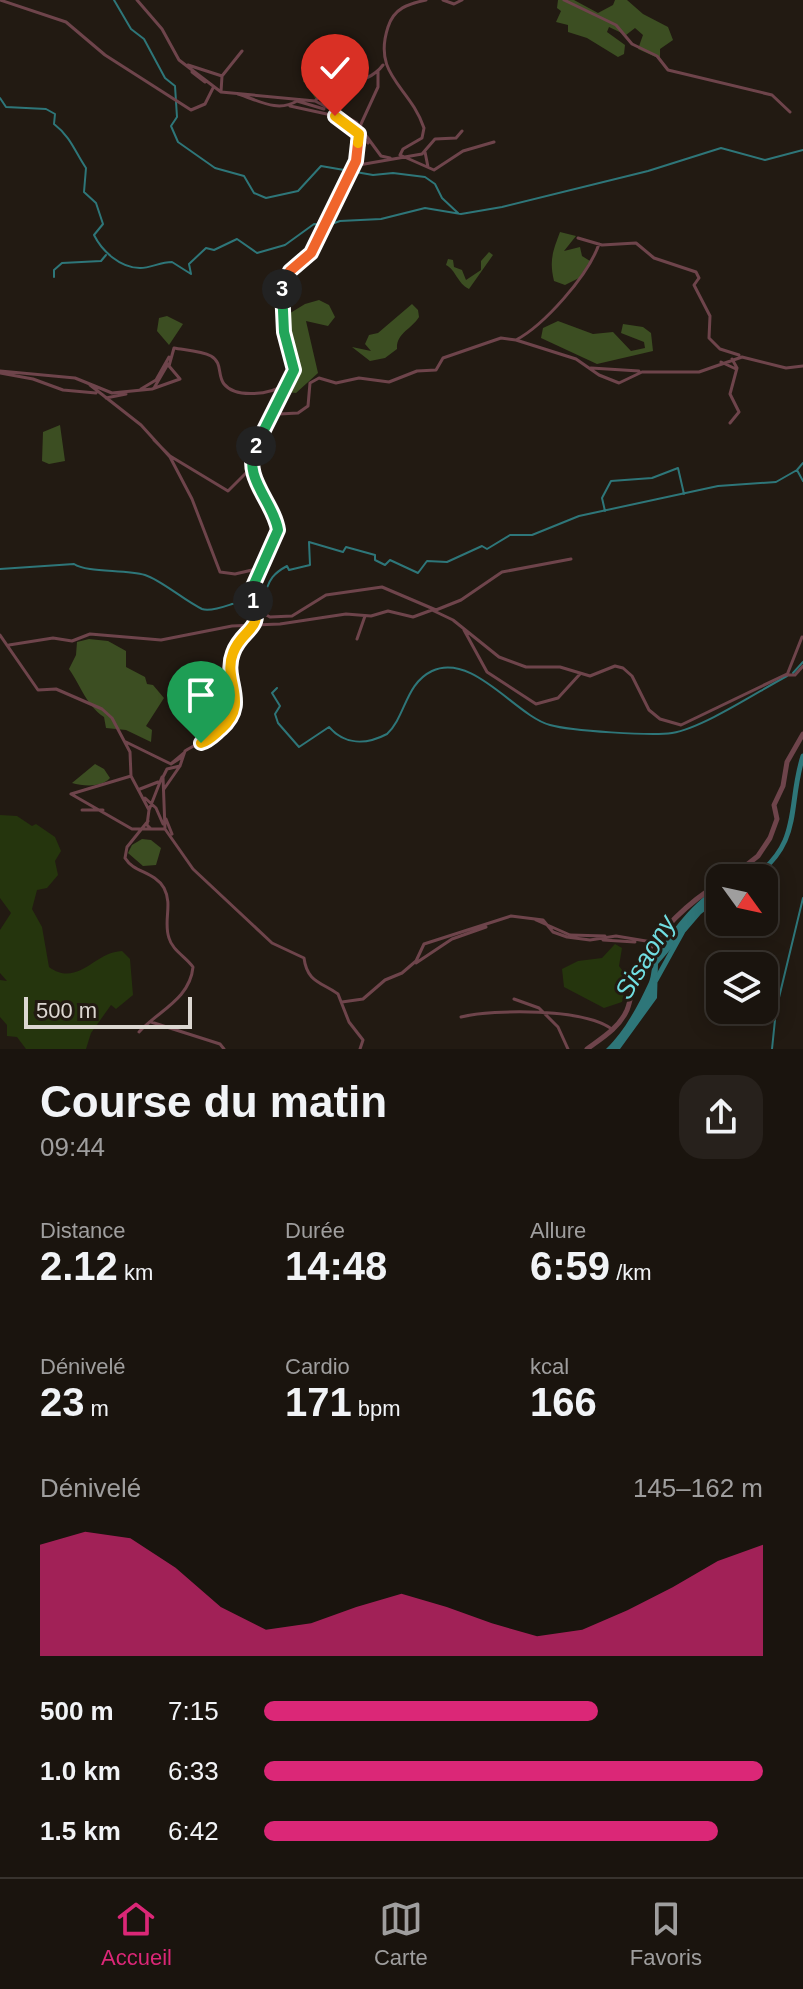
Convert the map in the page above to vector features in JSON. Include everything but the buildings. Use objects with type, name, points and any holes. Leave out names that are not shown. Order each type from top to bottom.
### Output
[{"type":"street","points":[[0,0],[70,24],[105,55],[191,110],[205,104],[215,88]]},
{"type":"street","points":[[138,0],[186,65],[221,92],[269,94],[335,114]]},
{"type":"street","points":[[426,0],[405,6],[392,17],[383,45],[384,63],[423,123],[422,138],[429,169]]},
{"type":"street","points":[[443,0],[454,4],[462,0]]},
{"type":"street","points":[[564,0],[616,25],[632,44],[657,56],[668,70],[772,95],[790,112]]},
{"type":"street","points":[[221,92],[222,76],[242,51]]},
{"type":"street","points":[[287,106],[295,101],[315,101],[328,91],[344,89],[378,71],[384,63]]},
{"type":"street","points":[[186,65],[222,76]]},
{"type":"street","points":[[150,828],[151,803],[167,769],[184,754],[206,742],[229,721],[236,698],[232,655],[259,615],[250,593],[278,530],[260,493],[252,455],[294,370],[283,325],[283,282],[294,266],[309,256],[352,168],[359,132],[378,87],[378,71]]},
{"type":"street","points":[[238,94],[264,104],[351,118],[381,156],[390,158]]},
{"type":"street","points":[[315,101],[325,109]]},
{"type":"street","points":[[352,168],[371,166],[400,155],[426,150],[435,139],[456,138],[462,131]]},
{"type":"street","points":[[400,155],[403,149],[422,138]]},
{"type":"street","points":[[429,169],[463,151],[494,142]]},
{"type":"street","points":[[400,155],[429,169]]},
{"type":"street","points":[[578,238],[599,244],[636,243],[654,258],[696,272],[699,278],[694,285],[710,316],[709,338],[720,349],[786,368],[803,366]]},
{"type":"street","points":[[516,340],[527,336],[552,313],[562,296],[584,275],[599,244]]},
{"type":"street","points":[[263,435],[279,414],[298,413],[308,406],[310,383],[319,378],[336,383],[359,378],[389,382],[417,371],[436,370],[443,358],[501,338],[576,359],[619,383],[642,372]]},
{"type":"street","points":[[152,389],[174,348],[210,356],[220,368],[225,385],[235,390],[271,393],[284,385]]},
{"type":"street","points":[[587,367],[642,372],[699,372],[742,357]]},
{"type":"street","points":[[0,372],[66,376],[112,393],[130,392],[152,389],[180,379],[169,359]]},
{"type":"street","points":[[138,391],[156,380],[169,359]]},
{"type":"street","points":[[730,423],[739,412],[730,394],[737,370],[732,359]]},
{"type":"street","points":[[721,362],[737,370]]},
{"type":"street","points":[[0,372],[63,390],[97,393]]},
{"type":"street","points":[[90,385],[170,456],[228,491],[250,472],[253,465]]},
{"type":"street","points":[[106,398],[130,392]]},
{"type":"street","points":[[154,440],[170,457],[189,491],[220,572],[235,574],[261,568]]},
{"type":"street","points":[[9,645],[53,638],[72,641],[90,634],[161,640],[232,626],[346,614],[365,616],[388,611],[413,617],[461,600],[502,572],[571,559]]},
{"type":"street","points":[[255,606],[270,617],[292,616],[326,595],[382,587],[462,627],[506,661],[532,668],[555,667],[590,676],[615,666],[623,668],[632,676],[649,710],[660,719],[681,725],[803,666]]},
{"type":"street","points":[[357,639],[365,616]]},
{"type":"street","points":[[462,627],[487,672],[536,704],[558,698],[580,674]]},
{"type":"street","points":[[788,675],[802,637]]},
{"type":"street","points":[[0,638],[9,645],[38,690],[56,689],[102,709],[125,742],[131,759],[131,776],[149,810]]},
{"type":"street","points":[[748,864],[758,856],[770,838],[777,819],[774,805],[783,786],[790,754],[803,734]]},
{"type":"street","points":[[125,742],[171,764]]},
{"type":"street","points":[[163,793],[184,754]]},
{"type":"street","points":[[167,769],[180,766]]},
{"type":"street","points":[[131,776],[71,794],[138,830],[164,829]]},
{"type":"street","points":[[139,788],[146,789],[162,778]]},
{"type":"street","points":[[162,778],[164,829]]},
{"type":"street","points":[[144,797],[162,819],[164,829],[206,882],[272,943],[304,958],[312,980],[335,991],[349,1022],[363,1040],[360,1049]]},
{"type":"street","points":[[82,810],[103,810]]},
{"type":"street","points":[[165,815],[173,839]]},
{"type":"street","points":[[139,1032],[176,1000],[191,978],[193,967],[169,940],[168,901],[163,888],[152,875],[130,865],[125,858],[127,847],[148,821]]},
{"type":"street","points":[[587,1049],[613,1030],[627,1009],[640,963],[655,942],[695,899],[706,892]]},
{"type":"street","points":[[412,965],[424,944],[511,916],[543,920],[567,937],[655,942]]},
{"type":"street","points":[[342,1002],[363,999],[385,980],[452,939],[495,921]]},
{"type":"street","points":[[549,927],[570,935],[647,942]]},
{"type":"street","points":[[600,939],[605,936]]},
{"type":"street","points":[[514,999],[543,1012],[558,1027],[568,1049]]},
{"type":"street","points":[[461,1017],[493,1011],[543,1012],[591,1019],[613,1030]]},
{"type":"street","points":[[150,1022],[220,1044],[224,1049]]},
{"type":"green space","points":[[558,0],[574,0],[598,13],[613,5],[615,0],[627,0],[643,14],[668,27],[673,40],[660,49],[660,59],[638,49],[643,35],[635,28],[626,35],[609,27],[607,32],[625,45],[624,54],[618,57],[587,38],[568,32],[568,25],[556,22],[561,11],[557,8]]},
{"type":"green space","points":[[329,64],[348,65],[353,75],[352,87],[326,103],[330,92],[316,100],[312,93],[315,84],[303,82],[307,69]]},
{"type":"green space","points":[[560,232],[576,236],[564,251],[580,247],[582,256],[590,261],[579,278],[565,285],[554,281],[552,267]]},
{"type":"green space","points":[[489,252],[493,255],[469,289],[446,265],[448,259],[453,260],[454,267],[462,270],[466,280],[481,270],[481,261]]},
{"type":"green space","points":[[319,300],[329,305],[335,317],[328,326],[306,321],[318,373],[296,393],[288,392],[297,366],[287,315]]},
{"type":"green space","points":[[412,304],[418,310],[419,317],[402,335],[397,349],[385,358],[370,361],[352,347],[371,351],[365,344],[369,335],[378,333]]},
{"type":"green space","points":[[167,316],[183,324],[169,345],[157,331],[159,318]]},
{"type":"green space","points":[[558,321],[593,334],[613,332],[631,351],[645,348],[644,342],[621,333],[623,324],[643,327],[651,333],[653,351],[597,364],[541,338],[543,328]]},
{"type":"green space","points":[[60,425],[65,461],[49,464],[42,461],[43,432]]},
{"type":"green space","points":[[89,639],[108,641],[126,651],[126,667],[145,677],[147,684],[153,685],[164,698],[146,726],[152,730],[151,742],[126,730],[106,728],[104,717],[84,695],[69,669],[76,655],[77,642]]},
{"type":"green space","points":[[95,764],[104,769],[110,778],[97,785],[72,783]]},
{"type":"green space","points":[[0,815],[17,816],[32,826],[36,824],[55,837],[61,851],[55,861],[58,875],[47,888],[37,890],[32,909],[42,927],[49,967],[69,974],[112,953],[122,951],[130,959],[133,995],[116,1009],[111,1005],[91,1033],[86,1049],[26,1049],[17,1037],[7,1036],[7,1025],[0,1017],[0,980],[7,981],[0,973],[0,930],[11,913],[0,898]]},
{"type":"green space","points":[[142,839],[151,840],[161,848],[156,865],[143,866],[128,853],[132,845]]},
{"type":"green space","points":[[615,944],[622,948],[619,966],[628,978],[622,1002],[604,1008],[564,987],[562,969],[578,961],[602,958]]},
{"type":"water","points":[[706,895],[706,910],[658,964],[657,998],[620,1049],[606,1049],[635,1009],[667,939]]},
{"type":"waterway","points":[[114,0],[131,29],[144,39],[165,78],[175,86],[177,117],[171,126],[178,142],[215,168],[244,176],[254,193],[266,198],[298,191],[321,166],[373,175],[393,173],[425,177],[435,184],[442,198],[458,213]]},
{"type":"waterway","points":[[0,98],[6,107],[46,109],[55,114],[54,124],[69,139],[86,168],[84,192],[96,203],[103,224],[94,235],[107,252],[126,265],[144,268],[172,262],[191,274],[189,264],[206,248],[214,250],[237,239],[257,253],[285,245],[314,224],[323,225]]},
{"type":"waterway","points":[[326,226],[340,221],[381,219],[425,208],[461,214],[502,207],[648,171],[721,148],[765,160],[803,150]]},
{"type":"waterway","points":[[54,277],[54,270],[62,263],[101,261],[106,255]]},
{"type":"waterway","points":[[803,463],[797,470],[803,481]]},
{"type":"waterway","points":[[605,511],[602,498],[611,481],[652,478],[678,468],[684,494]]},
{"type":"waterway","points":[[0,569],[74,564],[88,569],[145,575],[205,610],[232,604],[251,605],[261,598],[270,580],[279,571],[287,566],[289,570],[310,565],[309,542],[343,552],[346,547],[375,555],[375,560],[385,565],[390,560],[418,573],[427,561],[447,562],[482,546],[487,549],[510,535],[532,535],[579,516],[718,486],[776,482],[797,470]]},
{"type":"waterway","points":[[793,673],[803,662]]},
{"type":"waterway","points":[[277,688],[272,693],[280,706],[275,714],[278,723],[299,747],[329,727],[342,737],[356,741],[387,734],[416,684],[432,671],[447,667],[478,677],[523,710],[550,725],[647,734],[685,730],[730,709],[787,676]]},
{"type":"waterway","name":"Sisaony","points":[[769,864],[787,837],[803,756]]},
{"type":"waterway","points":[[772,1049],[776,1010],[803,898]]},
{"type":"waterway","name":"Sisaony","points":[[656,980],[682,933]]},
{"type":"route","points":[[201,743],[226,725],[236,704],[232,655],[238,642],[257,623],[259,615],[250,593],[278,530],[276,520],[260,493],[251,458],[294,370],[283,325],[283,282],[294,266],[311,253],[356,161],[359,134],[335,116]]}]
